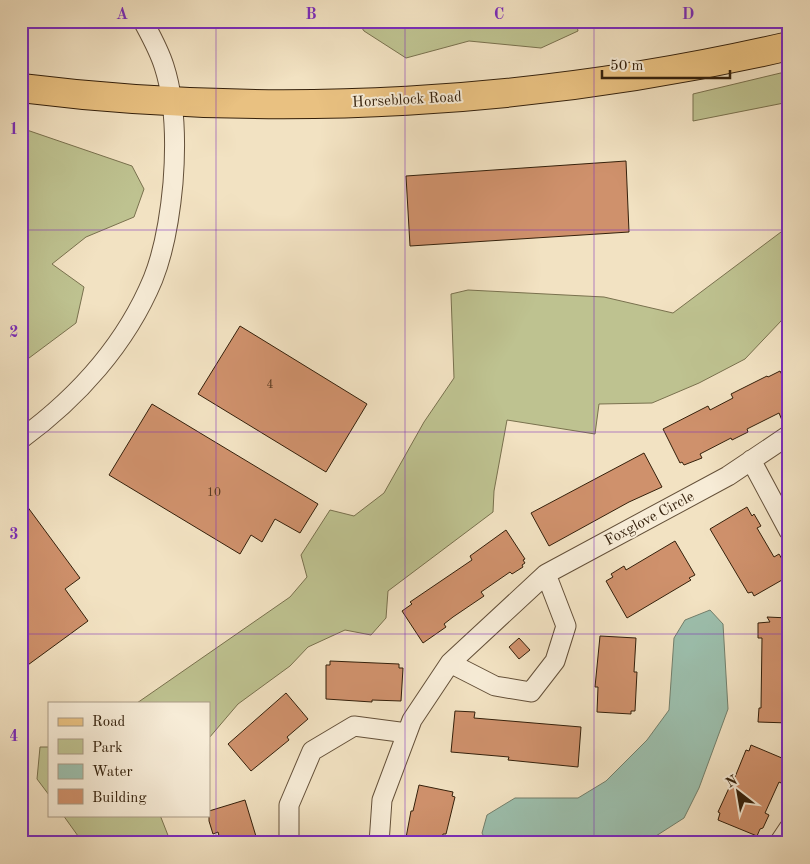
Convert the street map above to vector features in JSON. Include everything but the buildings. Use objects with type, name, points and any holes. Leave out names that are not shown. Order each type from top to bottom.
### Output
[{"type":"main road","name":"Horseblock Road","points":[[21,88],[172,102],[255,104],[363,103],[507,93],[592,83],[646,75],[789,46]]},
{"type":"street","points":[[21,439],[51,417],[90,378],[108,355],[126,328],[152,280],[162,251],[172,197],[174,144],[172,102],[159,52],[143,21]]},
{"type":"street","name":"Foxglove Circle","points":[[379,843],[382,800],[412,720],[450,663],[546,574],[728,476],[789,435]]},
{"type":"street","points":[[751,460],[789,531]]},
{"type":"street","points":[[450,663],[495,686],[531,692],[555,661],[566,626],[546,574]]},
{"type":"street","points":[[289,843],[289,805],[312,751],[354,726],[407,733]]},
{"type":"street","points":[[779,843],[789,828]]},
{"type":"green space","points":[[357,21],[576,21],[578,31],[541,48],[469,41],[406,58],[364,31]]},
{"type":"green space","points":[[789,71],[789,102],[693,121],[693,94]]},
{"type":"green space","points":[[21,128],[132,166],[144,189],[134,217],[86,237],[52,264],[84,287],[76,323],[21,364]]},
{"type":"green space","points":[[789,226],[789,309],[781,321],[745,359],[699,383],[652,403],[599,404],[595,434],[507,420],[494,491],[493,512],[388,591],[386,618],[371,635],[345,630],[308,647],[290,666],[238,704],[210,737],[210,702],[138,702],[290,597],[307,577],[301,555],[330,510],[354,516],[384,493],[424,422],[454,378],[451,294],[468,290],[604,297],[673,313]]},
{"type":"green space","points":[[40,747],[48,747],[48,794],[37,779]]},
{"type":"green space","points":[[64,816],[160,816],[171,843],[83,843]]},
{"type":"water","points":[[710,610],[723,624],[728,709],[699,788],[684,818],[645,843],[487,843],[482,833],[487,815],[515,798],[578,798],[606,781],[647,740],[669,710],[674,638],[685,620]]}]
